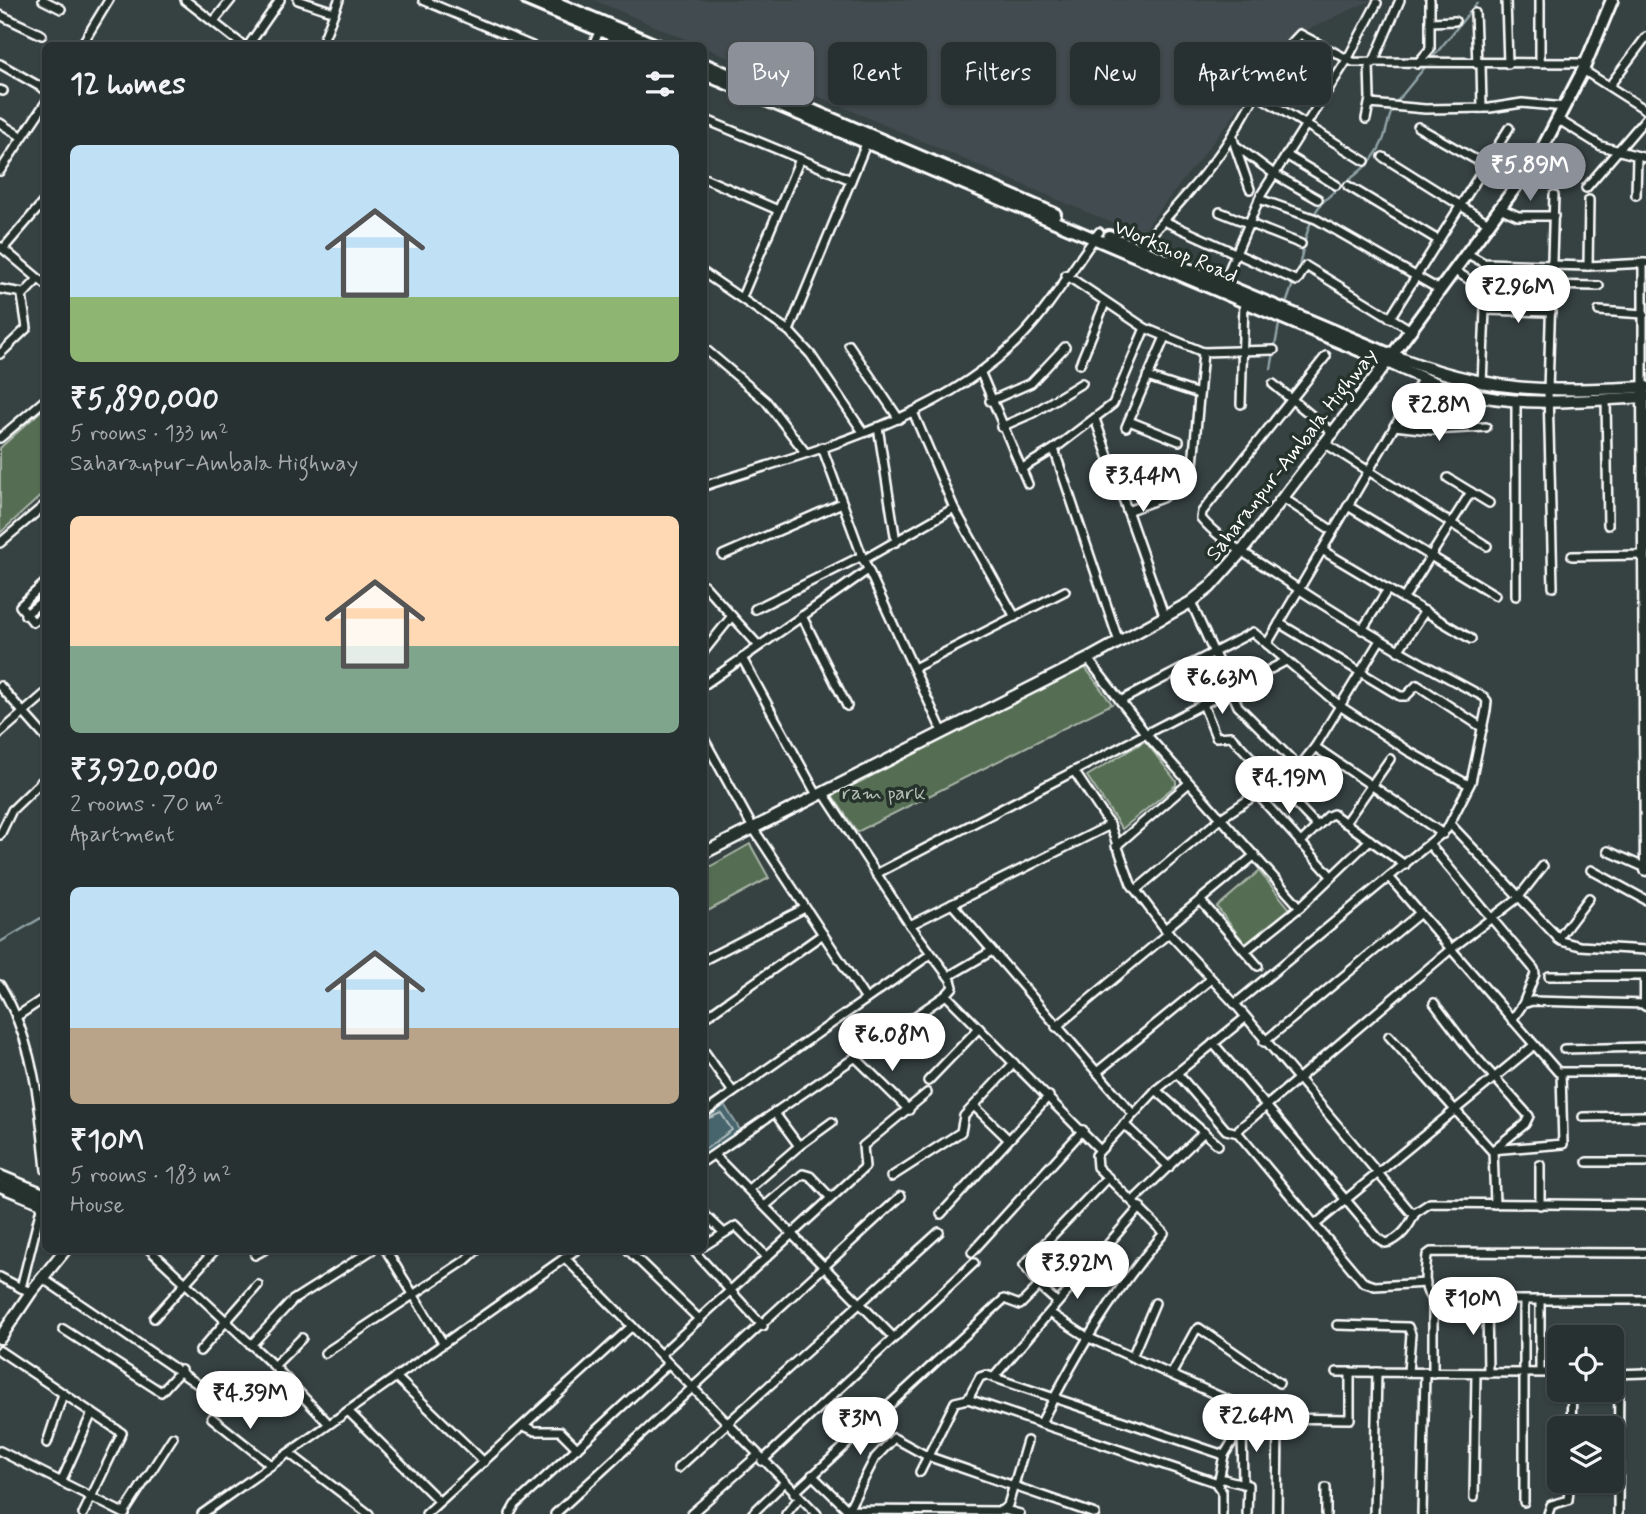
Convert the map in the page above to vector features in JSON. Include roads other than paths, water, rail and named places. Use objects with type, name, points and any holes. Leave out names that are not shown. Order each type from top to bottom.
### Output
[{"type":"main road","points":[[527,0],[648,42]]},
{"type":"main road","points":[[550,0],[630,42]]},
{"type":"main road","name":"Saharanpur-Ambala Highway","points":[[707,851],[1088,659],[1191,602],[1242,551],[1334,434],[1502,209],[1559,120],[1585,67],[1612,0]]},
{"type":"main road","name":"Workshop Road","points":[[707,65],[868,139]]},
{"type":"main road","name":"Workshop Road","points":[[707,75],[1097,235],[1244,301],[1390,358],[1482,384],[1549,396],[1606,399],[1645,392]]},
{"type":"main road","name":"Workshop Road","points":[[1097,235],[1139,248],[1223,284],[1390,358],[1423,378],[1462,392],[1516,400],[1645,392]]},
{"type":"main road","points":[[1645,392],[1646,869]]},
{"type":"main road","points":[[1646,978],[1646,1004]]},
{"type":"main road","points":[[0,1176],[42,1200]]},
{"type":"main road","points":[[0,1186],[42,1200]]},
{"type":"main road","points":[[0,1338],[26,1290],[42,1278],[63,1253]]},
{"type":"street","points":[[43,0],[61,9]]},
{"type":"street","points":[[86,42],[109,0]]},
{"type":"street","points":[[185,0],[241,42]]},
{"type":"street","points":[[214,22],[231,0]]},
{"type":"street","points":[[249,42],[280,0]]},
{"type":"street","points":[[298,0],[334,12]]},
{"type":"street","points":[[323,42],[339,0]]},
{"type":"street","points":[[423,0],[524,42]]},
{"type":"street","points":[[1366,119],[1370,104],[1371,63],[1400,0]]},
{"type":"street","points":[[1419,64],[1430,49],[1430,0]]},
{"type":"street","points":[[1506,0],[1508,64]]},
{"type":"street","points":[[1539,63],[1540,0]]},
{"type":"street","points":[[1331,83],[1347,60],[1377,3]]},
{"type":"street","points":[[1475,13],[1482,108]]},
{"type":"street","points":[[0,15],[42,35]]},
{"type":"street","points":[[1430,22],[1455,21]]},
{"type":"street","points":[[595,42],[602,26]]},
{"type":"street","points":[[1292,42],[1300,34],[1314,42]]},
{"type":"street","points":[[1610,85],[1646,37]]},
{"type":"street","points":[[1331,51],[1347,60],[1371,63],[1539,63],[1585,67],[1646,110]]},
{"type":"street","points":[[0,64],[42,88]]},
{"type":"street","points":[[1370,104],[1482,108],[1522,103],[1565,107]]},
{"type":"street","points":[[1139,248],[1164,221],[1232,135],[1248,105]]},
{"type":"street","points":[[1273,105],[1365,161]]},
{"type":"street","points":[[1223,284],[1259,199],[1316,105]]},
{"type":"street","points":[[0,171],[42,108]]},
{"type":"street","points":[[1587,188],[1646,118]]},
{"type":"street","points":[[707,119],[851,180]]},
{"type":"street","points":[[1559,120],[1615,152],[1646,158]]},
{"type":"street","points":[[0,123],[22,137]]},
{"type":"street","points":[[1418,127],[1485,165]]},
{"type":"street","points":[[1391,318],[1509,128]]},
{"type":"street","points":[[1232,135],[1250,189]]},
{"type":"street","points":[[789,331],[868,139]]},
{"type":"street","points":[[1235,145],[1274,174],[1318,199]]},
{"type":"street","points":[[1286,155],[1336,185]]},
{"type":"street","points":[[1636,195],[1637,156]]},
{"type":"street","points":[[1383,157],[1461,204],[1490,225]]},
{"type":"street","points":[[742,297],[800,159]]},
{"type":"street","points":[[707,179],[778,210]]},
{"type":"street","points":[[1348,186],[1438,240]]},
{"type":"street","points":[[1553,587],[1549,396],[1554,195]]},
{"type":"street","points":[[1259,199],[1313,217],[1440,290]]},
{"type":"street","points":[[1588,266],[1589,200]]},
{"type":"street","points":[[42,203],[2,248],[42,282]]},
{"type":"street","points":[[1502,209],[1518,216],[1553,216]]},
{"type":"street","points":[[1220,212],[1301,244]]},
{"type":"street","points":[[1164,221],[1295,280],[1307,266],[1411,330]]},
{"type":"street","points":[[707,485],[899,419],[980,371],[1025,333],[1097,235]]},
{"type":"street","points":[[1468,254],[1483,264],[1588,266],[1645,263],[1645,392]]},
{"type":"street","points":[[1455,271],[1471,283],[1599,286]]},
{"type":"street","points":[[707,274],[789,331],[811,355],[863,432]]},
{"type":"street","points":[[1066,275],[1145,328],[1203,352],[1274,350]]},
{"type":"street","points":[[23,293],[38,279]]},
{"type":"street","points":[[1482,384],[1486,284]]},
{"type":"street","points":[[0,289],[23,293]]},
{"type":"street","points":[[0,354],[27,328],[23,293]]},
{"type":"street","points":[[1241,404],[1244,301]]},
{"type":"street","points":[[1080,364],[1105,303]]},
{"type":"street","points":[[1485,310],[1551,312]]},
{"type":"street","points":[[1599,311],[1644,314]]},
{"type":"street","points":[[1021,469],[1054,449],[1113,404],[1145,328]]},
{"type":"street","points":[[1165,337],[1127,424],[1179,441]]},
{"type":"street","points":[[849,345],[899,419]]},
{"type":"street","points":[[990,401],[1031,383],[1065,347]]},
{"type":"street","points":[[707,351],[766,401],[805,453]]},
{"type":"street","points":[[1127,511],[1162,498],[1192,476],[1203,352]]},
{"type":"street","points":[[1234,1004],[1443,834],[1469,785],[1487,701],[1362,630],[1242,551],[1203,520],[1201,515],[1326,356]]},
{"type":"street","points":[[980,371],[990,401],[1028,484]]},
{"type":"street","points":[[1147,377],[1199,394]]},
{"type":"street","points":[[1267,644],[1423,378]]},
{"type":"street","points":[[1001,426],[1033,413],[1082,383]]},
{"type":"street","points":[[1273,384],[1334,434]]},
{"type":"street","points":[[1606,399],[1608,525]]},
{"type":"street","points":[[1516,400],[1516,596]]},
{"type":"street","points":[[0,438],[42,401]]},
{"type":"street","points":[[913,412],[954,508],[1016,617]]},
{"type":"street","points":[[1095,419],[1165,618]]},
{"type":"street","points":[[1394,426],[1431,430],[1486,427]]},
{"type":"street","points":[[878,427],[896,542]]},
{"type":"street","points":[[1326,444],[1487,546]]},
{"type":"street","points":[[822,447],[862,558],[943,733]]},
{"type":"street","points":[[1054,449],[1119,642]]},
{"type":"street","points":[[1448,478],[1489,503]]},
{"type":"street","points":[[1404,598],[1471,492]]},
{"type":"street","points":[[1283,498],[1333,531]]},
{"type":"street","points":[[723,555],[842,503]]},
{"type":"street","points":[[1348,506],[1495,595]]},
{"type":"street","points":[[0,543],[42,508]]},
{"type":"street","points":[[755,609],[896,542],[954,508]]},
{"type":"street","points":[[1322,550],[1471,639]]},
{"type":"street","points":[[1572,555],[1645,555]]},
{"type":"street","points":[[707,683],[868,570]]},
{"type":"street","points":[[42,585],[21,603],[20,608],[33,622],[42,616]]},
{"type":"street","points":[[707,588],[759,646]]},
{"type":"street","points":[[1362,630],[1388,589]]},
{"type":"street","points":[[914,668],[1065,591]]},
{"type":"street","points":[[25,615],[42,601]]},
{"type":"street","points":[[1191,602],[1213,655],[1247,718],[1300,768]]},
{"type":"street","points":[[1398,651],[1425,611]]},
{"type":"street","points":[[707,647],[732,616]]},
{"type":"street","points":[[802,616],[847,706]]},
{"type":"street","points":[[1279,623],[1400,696],[1406,696],[1417,685],[1483,727]]},
{"type":"street","points":[[1121,701],[1253,632],[1340,706],[1408,751],[1469,785]]},
{"type":"street","points":[[1280,787],[1287,784],[1315,747],[1380,640]]},
{"type":"street","points":[[707,1159],[946,995],[953,987],[949,976],[910,925],[820,793],[742,658]]},
{"type":"street","points":[[1088,659],[1146,734],[1300,907]]},
{"type":"street","points":[[876,874],[1286,661]]},
{"type":"street","points":[[0,686],[42,733]]},
{"type":"street","points":[[0,733],[42,695]]},
{"type":"street","points":[[1202,704],[1216,737],[1231,736],[1317,826]]},
{"type":"street","points":[[707,745],[753,828],[865,998]]},
{"type":"street","points":[[1315,747],[1443,834]]},
{"type":"street","points":[[1345,823],[1390,760]]},
{"type":"street","points":[[1074,771],[1110,825],[1136,890],[1167,931],[1234,1004],[1410,1211],[1415,1213]]},
{"type":"street","points":[[0,835],[12,810],[42,780]]},
{"type":"street","points":[[1116,845],[1189,783]]},
{"type":"street","points":[[1136,890],[1221,818],[1257,794],[1331,876]]},
{"type":"street","points":[[1300,844],[1331,814],[1405,865]]},
{"type":"street","points":[[1450,824],[1558,939],[1572,945],[1646,950]]},
{"type":"street","points":[[910,925],[1110,825]]},
{"type":"street","points":[[1245,951],[1300,907],[1370,840]]},
{"type":"street","points":[[1430,845],[1494,918],[1535,972],[1522,1004],[1511,1020]]},
{"type":"street","points":[[1608,851],[1646,869]]},
{"type":"street","points":[[1056,1027],[1200,900],[1255,856]]},
{"type":"street","points":[[1238,1133],[1451,948],[1518,898],[1543,866]]},
{"type":"street","points":[[1591,870],[1646,901]]},
{"type":"street","points":[[1389,877],[1533,1046],[1561,1073],[1563,1144],[1493,1150]]},
{"type":"street","points":[[1558,939],[1589,898]]},
{"type":"street","points":[[1200,900],[1258,966]]},
{"type":"street","points":[[952,904],[1133,1114]]},
{"type":"street","points":[[707,958],[805,908]]},
{"type":"street","points":[[1264,1042],[1420,913]]},
{"type":"street","points":[[707,1016],[823,934]]},
{"type":"street","points":[[949,976],[992,951]]},
{"type":"street","points":[[707,1111],[931,954]]},
{"type":"street","points":[[1549,976],[1646,978]]},
{"type":"street","points":[[1097,1072],[1211,979]]},
{"type":"street","points":[[0,985],[16,1017],[32,1064],[42,1125]]},
{"type":"street","points":[[946,995],[1099,1149]]},
{"type":"street","points":[[16,1017],[42,1000]]},
{"type":"street","points":[[1522,1004],[1542,1001],[1646,1004]]},
{"type":"street","points":[[1434,1003],[1529,1116],[1525,1124],[1493,1150]]},
{"type":"street","points":[[1041,1423],[1087,1337],[1126,1277],[1164,1233],[1094,1163],[1099,1149],[1156,1090],[1245,1018]]},
{"type":"street","points":[[928,1081],[979,1028]]},
{"type":"street","points":[[1388,1036],[1455,1112],[1493,1150],[1495,1204]]},
{"type":"street","points":[[1213,1043],[1385,1243],[1400,1235],[1415,1213],[1427,1203],[1646,1205]]},
{"type":"street","points":[[1316,1224],[1533,1046]]},
{"type":"street","points":[[1564,1049],[1646,1047]]},
{"type":"street","points":[[707,1055],[733,1092]]},
{"type":"street","points":[[855,1057],[909,1110]]},
{"type":"street","points":[[891,1177],[961,1132],[961,1120],[1014,1063]]},
{"type":"street","points":[[1561,1073],[1646,1072]]},
{"type":"street","points":[[1177,1073],[1226,1130],[1238,1133],[1365,1284],[1426,1283]]},
{"type":"street","points":[[1156,1090],[1218,1145]]},
{"type":"street","points":[[661,1354],[867,1164],[862,1153],[863,1146],[927,1094]]},
{"type":"street","points":[[941,1214],[1049,1096]]},
{"type":"street","points":[[974,1106],[1008,1139]]},
{"type":"street","points":[[775,1112],[799,1146]]},
{"type":"street","points":[[1583,1117],[1646,1116]]},
{"type":"street","points":[[750,1188],[832,1122]]},
{"type":"street","points":[[1124,1124],[1169,1167]]},
{"type":"street","points":[[972,1252],[1083,1130]]},
{"type":"street","points":[[993,1377],[1050,1313],[1136,1204],[1204,1132]]},
{"type":"street","points":[[714,1155],[750,1188],[894,1338]]},
{"type":"street","points":[[1587,1162],[1646,1162]]},
{"type":"street","points":[[1540,1165],[1540,1205]]},
{"type":"street","points":[[766,1205],[803,1174],[810,1176],[831,1198]]},
{"type":"street","points":[[1057,1302],[1039,1286],[1024,1265],[1108,1177]]},
{"type":"street","points":[[555,1514],[763,1326],[901,1196]]},
{"type":"street","points":[[0,1277],[26,1290],[42,1211]]},
{"type":"street","points":[[707,1217],[723,1232]]},
{"type":"street","points":[[707,1244],[736,1226],[767,1257]]},
{"type":"street","points":[[678,1468],[729,1425],[860,1302],[940,1232]]},
{"type":"street","points":[[1422,1514],[1433,1300],[1427,1292],[1427,1255],[1431,1252],[1646,1253]]},
{"type":"street","points":[[153,1253],[274,1366],[330,1424]]},
{"type":"street","points":[[154,1318],[212,1253]]},
{"type":"street","points":[[255,1255],[259,1253]]},
{"type":"street","points":[[251,1345],[293,1300],[367,1253]]},
{"type":"street","points":[[388,1253],[443,1343]]},
{"type":"street","points":[[325,1353],[473,1253]]},
{"type":"street","points":[[202,1514],[572,1253]]},
{"type":"street","points":[[631,1253],[699,1320]]},
{"type":"street","points":[[698,1253],[729,1291],[763,1326]]},
{"type":"street","points":[[565,1258],[817,1514]]},
{"type":"street","points":[[691,1514],[760,1459],[975,1263]]},
{"type":"street","points":[[42,1278],[181,1370],[199,1385]]},
{"type":"street","points":[[200,1351],[258,1285]]},
{"type":"street","points":[[786,1514],[812,1475],[1004,1299],[1023,1303],[1039,1286]]},
{"type":"street","points":[[1433,1300],[1646,1300]]},
{"type":"street","points":[[1487,1300],[1488,1373]]},
{"type":"street","points":[[1540,1300],[1540,1372]]},
{"type":"street","points":[[1524,1301],[1524,1502]]},
{"type":"street","points":[[1132,1357],[1155,1303]]},
{"type":"street","points":[[1050,1313],[1087,1337],[1278,1420],[1350,1419],[1350,1372]]},
{"type":"street","points":[[1337,1325],[1408,1327],[1408,1372]]},
{"type":"street","points":[[426,1514],[632,1326]]},
{"type":"street","points":[[1172,1373],[1195,1331],[1202,1328],[1279,1383]]},
{"type":"street","points":[[62,1329],[161,1392],[181,1370]]},
{"type":"street","points":[[274,1366],[302,1338]]},
{"type":"street","points":[[0,1351],[120,1430],[123,1436],[83,1514]]},
{"type":"street","points":[[510,1514],[515,1505],[668,1364]]},
{"type":"street","points":[[1338,1372],[1547,1372]]},
{"type":"street","points":[[1374,1514],[1377,1372]]},
{"type":"street","points":[[1474,1497],[1476,1373]]},
{"type":"street","points":[[1624,1374],[1646,1373]]},
{"type":"street","points":[[396,1377],[484,1462]]},
{"type":"street","points":[[968,1399],[980,1377],[993,1377],[1224,1455]]},
{"type":"street","points":[[47,1443],[63,1394]]},
{"type":"street","points":[[920,1472],[955,1402],[968,1399],[1219,1482],[1248,1485],[1247,1514]]},
{"type":"street","points":[[1616,1402],[1618,1514]]},
{"type":"street","points":[[1222,1514],[1219,1482],[1224,1455],[1252,1410]]},
{"type":"street","points":[[348,1411],[439,1501]]},
{"type":"street","points":[[61,1482],[92,1413]]},
{"type":"street","points":[[212,1418],[271,1465]]},
{"type":"street","points":[[1277,1514],[1278,1420]]},
{"type":"street","points":[[524,1426],[535,1431],[560,1432],[577,1448]]},
{"type":"street","points":[[1242,1426],[1243,1483]]},
{"type":"street","points":[[0,1451],[124,1514],[173,1437]]},
{"type":"street","points":[[847,1512],[875,1458],[889,1440],[897,1439],[927,1456],[1095,1514]]},
{"type":"street","points":[[1005,1510],[1027,1441]]},
{"type":"street","points":[[289,1453],[369,1514]]},
{"type":"street","points":[[812,1475],[847,1512],[1005,1510],[1020,1514]]},
{"type":"street","points":[[752,1514],[784,1483]]},
{"type":"street","points":[[1326,1488],[1326,1514]]},
{"type":"street","points":[[1548,1514],[1551,1505],[1568,1500],[1569,1493]]},
{"type":"water","points":[[722,1101],[742,1133],[707,1157],[707,1113]]},
{"type":"waterway","points":[[1297,275],[1312,220],[1321,204],[1373,158],[1385,136],[1395,104],[1477,3]]},
{"type":"waterway","points":[[1287,301],[1294,281]]},
{"type":"waterway","points":[[1271,369],[1279,324]]},
{"type":"waterway","points":[[0,942],[42,917]]},
{"type":"park label","name":"ram park","points":[[884,792]]}]
